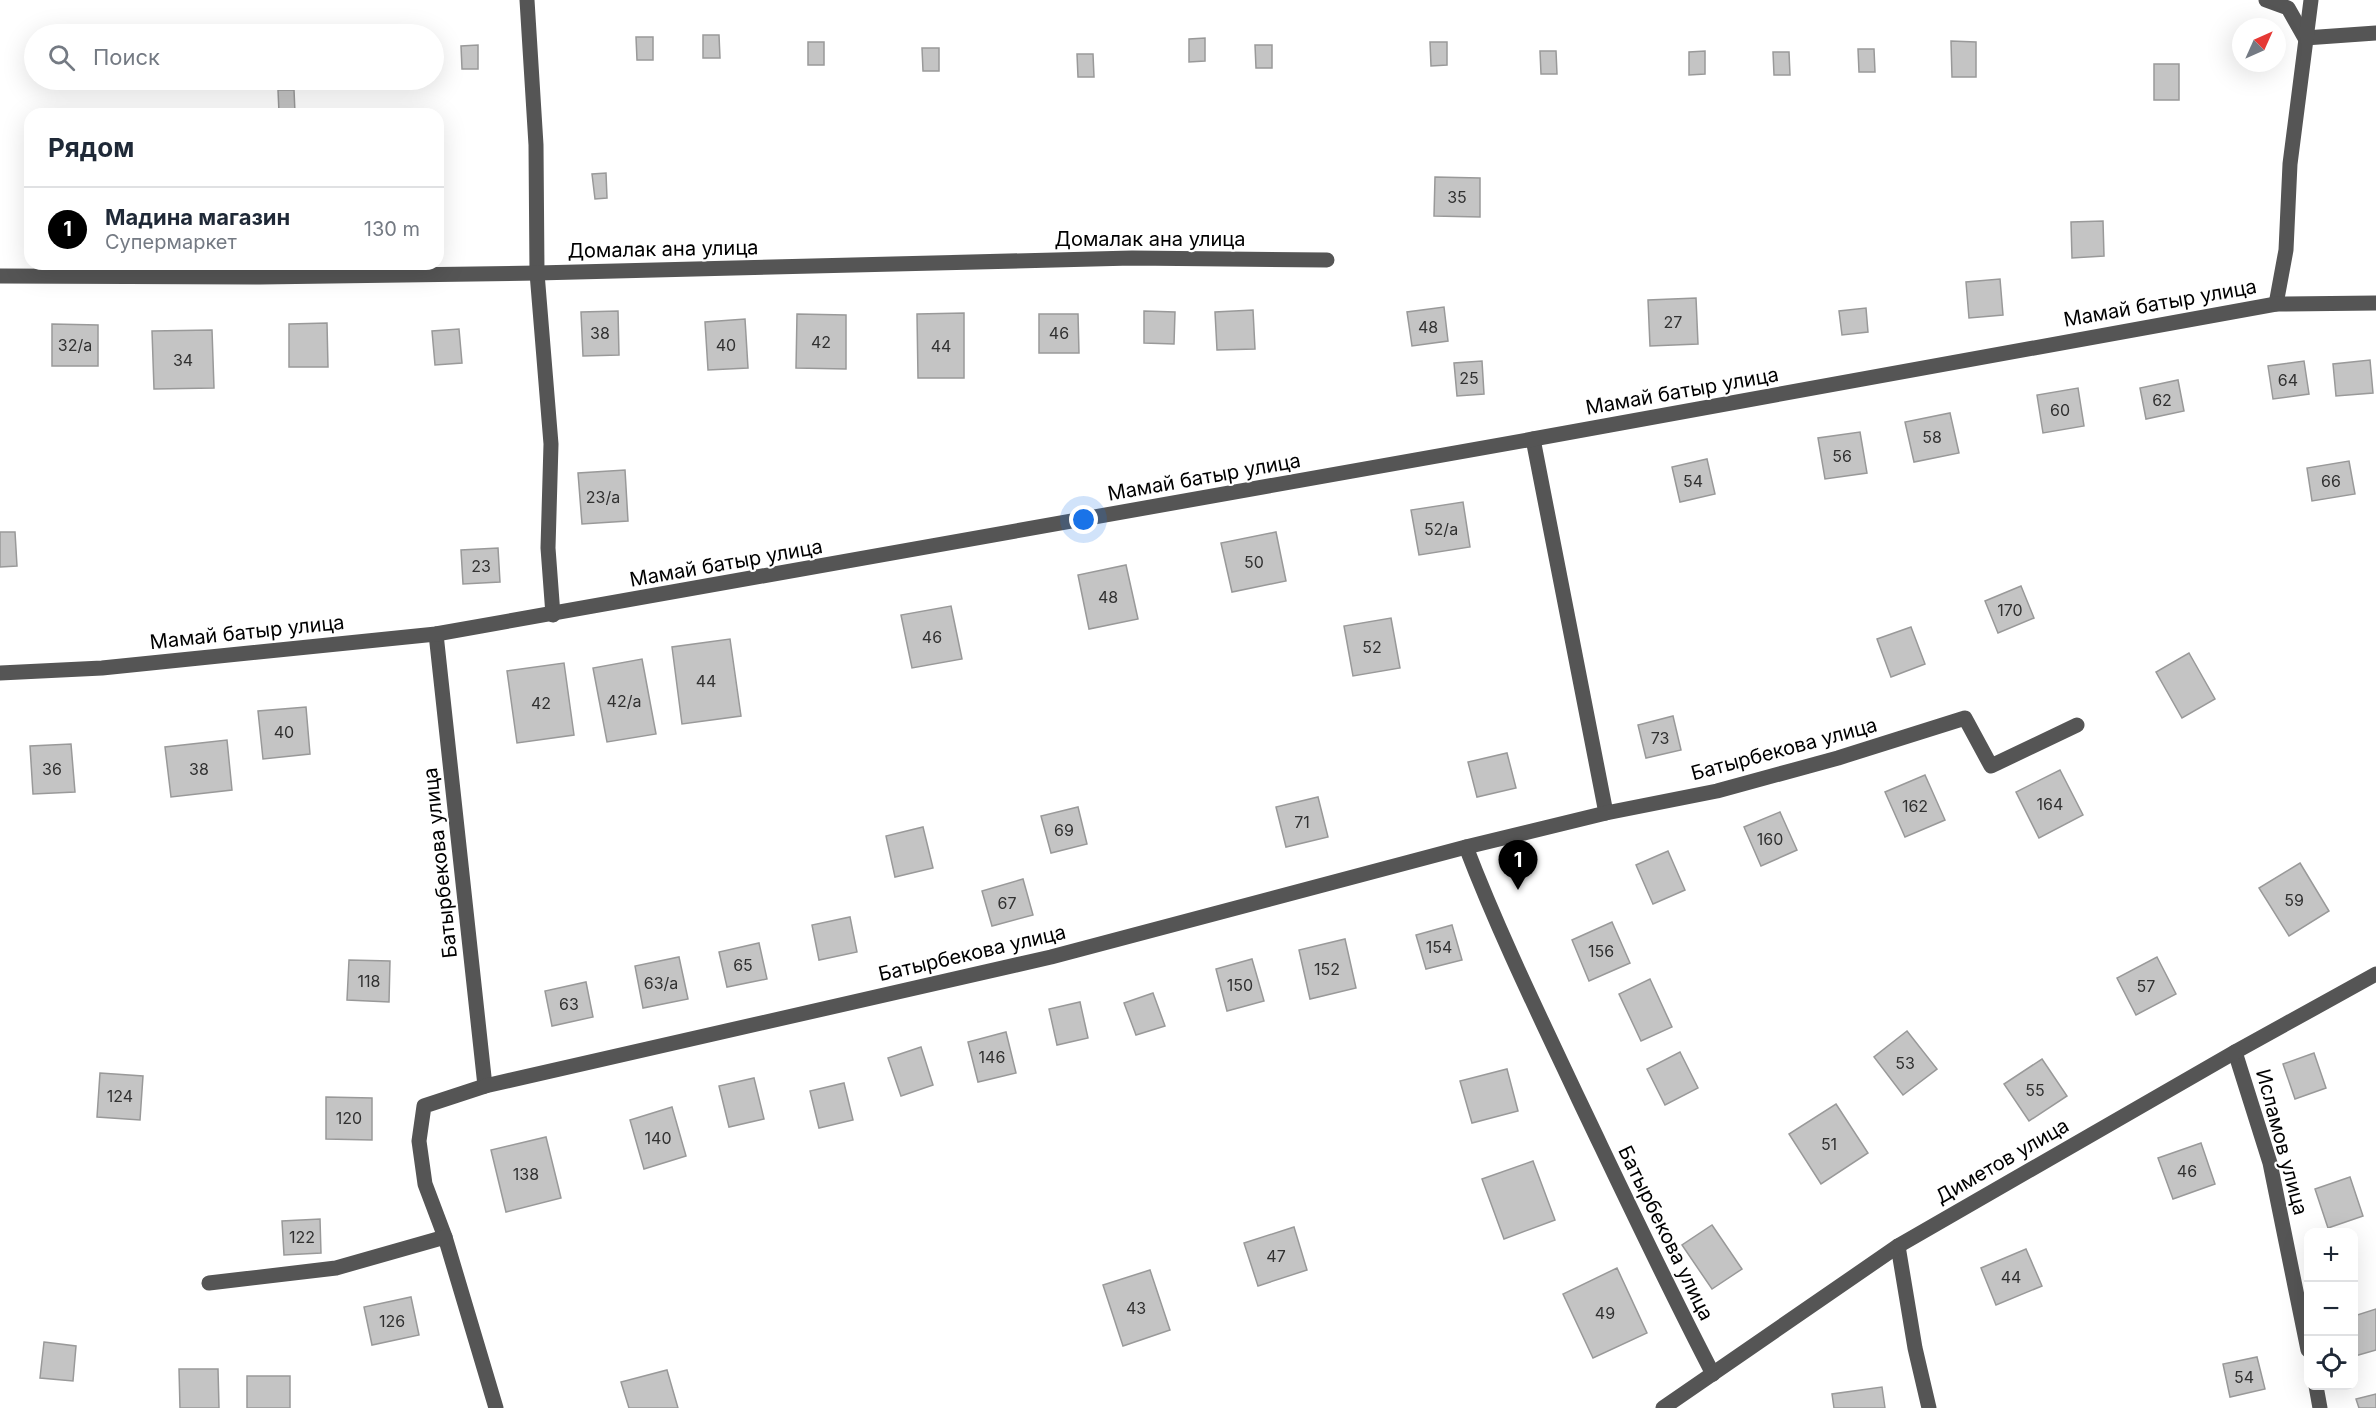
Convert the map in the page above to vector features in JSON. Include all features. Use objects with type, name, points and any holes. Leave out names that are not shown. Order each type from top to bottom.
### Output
[{"type":"street","points":[[527,0],[536,145],[537,273],[551,444],[548,548],[553,615]]},
{"type":"street","points":[[2266,0],[2288,8],[2306,38]]},
{"type":"street","points":[[2276,304],[2286,249],[2290,164],[2311,0]]},
{"type":"street","points":[[2306,38],[2376,33]]},
{"type":"street","name":"Домалак ана улица","points":[[0,276],[260,277],[537,273],[1132,258],[1328,260]]},
{"type":"street","name":"Мамай батыр улица","points":[[0,673],[102,668],[436,634],[553,615],[2276,304],[2376,303]]},
{"type":"street","points":[[1533,439],[1606,813]]},
{"type":"street","name":"Батырбекова улица","points":[[436,634],[485,1086]]},
{"type":"street","name":"Батырбекова улица","points":[[496,1408],[445,1237],[424,1184],[418,1142],[424,1106],[485,1086],[1051,957],[1466,847],[1606,813],[1717,791],[1838,758],[1965,718],[1991,766],[2077,724]]},
{"type":"street","name":"Батырбекова улица","points":[[1466,847],[1527,990],[1670,1292],[1713,1374]]},
{"type":"street","name":"Диметов улица","points":[[1663,1408],[1898,1246],[2235,1052],[2376,974]]},
{"type":"street","name":"Исламов улица","points":[[2235,1052],[2270,1163],[2305,1336]]},
{"type":"street","points":[[209,1283],[336,1268],[445,1237]]},
{"type":"street","points":[[1898,1246],[1915,1348],[1929,1408]]},
{"type":"street","points":[[2317,1390],[2320,1408]]},
{"type":"building","points":[[703,35],[719,35],[720,58],[703,58]]},
{"type":"building","points":[[636,37],[653,37],[653,60],[637,60]]},
{"type":"building","points":[[1205,38],[1205,61],[1189,62],[1189,39]]},
{"type":"building","points":[[1951,41],[1976,42],[1976,77],[1952,77]]},
{"type":"building","points":[[808,42],[824,42],[824,65],[808,65]]},
{"type":"building","points":[[1430,42],[1447,42],[1447,65],[1431,66]]},
{"type":"building","points":[[478,45],[478,69],[462,69],[461,46]]},
{"type":"building","points":[[1255,45],[1272,45],[1272,68],[1256,68]]},
{"type":"building","points":[[922,48],[939,48],[939,71],[923,71]]},
{"type":"building","points":[[1858,49],[1874,49],[1875,72],[1859,72]]},
{"type":"building","points":[[1540,51],[1556,51],[1557,74],[1541,74]]},
{"type":"building","points":[[1705,51],[1705,74],[1689,75],[1689,52]]},
{"type":"building","points":[[1773,52],[1789,52],[1790,75],[1774,75]]},
{"type":"building","points":[[1077,54],[1093,54],[1094,77],[1078,77]]},
{"type":"building","points":[[2154,64],[2179,64],[2179,100],[2154,100]]},
{"type":"building","points":[[278,90],[294,90],[295,108],[279,108]]},
{"type":"building","points":[[606,173],[607,198],[595,199],[592,174]]},
{"type":"building","points":[[1435,177],[1480,178],[1480,217],[1434,216]]},
{"type":"building","points":[[2103,221],[2104,256],[2072,258],[2071,222]]},
{"type":"building","points":[[2000,279],[2003,315],[1969,318],[1966,282]]},
{"type":"building","points":[[1696,298],[1698,344],[1650,346],[1648,300]]},
{"type":"building","points":[[1444,307],[1448,341],[1412,346],[1407,312]]},
{"type":"building","points":[[1866,308],[1868,332],[1842,335],[1839,311]]},
{"type":"building","points":[[1253,310],[1255,349],[1217,350],[1215,312]]},
{"type":"building","points":[[618,311],[619,355],[583,356],[581,312]]},
{"type":"building","points":[[1144,311],[1175,312],[1174,344],[1144,343]]},
{"type":"building","points":[[964,313],[964,378],[918,378],[917,314]]},
{"type":"building","points":[[797,314],[846,315],[846,369],[796,368]]},
{"type":"building","points":[[1039,314],[1078,314],[1079,353],[1039,353]]},
{"type":"building","points":[[745,319],[748,368],[708,370],[705,322]]},
{"type":"building","points":[[327,323],[328,367],[289,367],[289,324]]},
{"type":"building","points":[[52,324],[98,325],[98,366],[52,366]]},
{"type":"building","points":[[459,329],[462,363],[435,365],[432,331]]},
{"type":"building","points":[[212,330],[214,388],[154,389],[152,331]]},
{"type":"building","points":[[2370,360],[2373,393],[2336,396],[2333,364]]},
{"type":"building","points":[[1482,361],[1484,394],[1457,396],[1454,363]]},
{"type":"building","points":[[2304,361],[2309,394],[2273,399],[2268,366]]},
{"type":"building","points":[[2178,380],[2184,411],[2146,419],[2140,388]]},
{"type":"building","points":[[2078,388],[2084,426],[2043,433],[2037,395]]},
{"type":"building","points":[[1950,413],[1959,453],[1914,462],[1905,422]]},
{"type":"building","points":[[1860,432],[1867,473],[1825,479],[1818,438]]},
{"type":"building","points":[[1707,459],[1715,494],[1680,502],[1672,467]]},
{"type":"building","points":[[2349,461],[2355,494],[2312,501],[2307,468]]},
{"type":"building","points":[[625,470],[628,521],[582,524],[578,473]]},
{"type":"building","points":[[1463,502],[1470,547],[1419,555],[1411,510]]},
{"type":"building","points":[[0,532],[15,532],[17,566],[0,567]]},
{"type":"building","points":[[1276,532],[1286,581],[1232,592],[1221,543]]},
{"type":"building","points":[[498,548],[500,582],[463,584],[461,550]]},
{"type":"building","points":[[1126,565],[1138,619],[1089,629],[1078,575]]},
{"type":"building","points":[[2021,586],[2034,618],[1998,633],[1985,601]]},
{"type":"building","points":[[951,606],[962,659],[912,668],[901,615]]},
{"type":"building","points":[[1391,618],[1400,668],[1353,676],[1344,626]]},
{"type":"building","points":[[1911,627],[1925,664],[1891,677],[1877,639]]},
{"type":"building","points":[[730,639],[741,716],[682,724],[672,647]]},
{"type":"building","points":[[2189,653],[2215,699],[2182,718],[2156,672]]},
{"type":"building","points":[[642,659],[656,734],[607,742],[593,668]]},
{"type":"building","points":[[564,663],[574,735],[517,743],[507,671]]},
{"type":"building","points":[[306,707],[310,754],[263,759],[258,711]]},
{"type":"building","points":[[1673,716],[1681,750],[1646,758],[1638,725]]},
{"type":"building","points":[[227,740],[232,790],[171,797],[165,747]]},
{"type":"building","points":[[71,744],[75,792],[33,794],[30,746]]},
{"type":"building","points":[[1507,753],[1516,788],[1477,797],[1468,762]]},
{"type":"building","points":[[2060,770],[2083,815],[2039,838],[2016,792]]},
{"type":"building","points":[[1925,775],[1945,820],[1905,837],[1885,792]]},
{"type":"building","points":[[1318,797],[1328,837],[1286,847],[1276,807]]},
{"type":"building","points":[[1078,807],[1087,844],[1051,853],[1041,816]]},
{"type":"building","points":[[1780,812],[1797,850],[1761,866],[1744,827]]},
{"type":"building","points":[[923,827],[933,868],[895,877],[886,836]]},
{"type":"building","points":[[1668,851],[1685,890],[1653,904],[1636,865]]},
{"type":"building","points":[[2300,863],[2329,911],[2289,936],[2259,888]]},
{"type":"building","points":[[1023,879],[1033,915],[992,926],[982,891]]},
{"type":"building","points":[[850,917],[857,952],[819,960],[812,925]]},
{"type":"building","points":[[1612,922],[1630,963],[1589,981],[1572,940]]},
{"type":"building","points":[[1452,925],[1462,960],[1426,969],[1416,935]]},
{"type":"building","points":[[1345,939],[1356,988],[1310,999],[1299,950]]},
{"type":"building","points":[[759,943],[767,979],[727,987],[719,952]]},
{"type":"building","points":[[679,957],[688,999],[643,1008],[635,966]]},
{"type":"building","points":[[2157,957],[2176,994],[2136,1015],[2117,978]]},
{"type":"building","points":[[1252,959],[1264,1001],[1227,1011],[1216,969]]},
{"type":"building","points":[[349,960],[390,961],[389,1002],[347,1000]]},
{"type":"building","points":[[1650,979],[1672,1027],[1641,1041],[1619,994]]},
{"type":"building","points":[[586,982],[593,1017],[552,1026],[545,991]]},
{"type":"building","points":[[1153,993],[1165,1026],[1136,1035],[1124,1003]]},
{"type":"building","points":[[1080,1002],[1088,1038],[1057,1045],[1049,1009]]},
{"type":"building","points":[[1907,1031],[1937,1069],[1903,1095],[1874,1057]]},
{"type":"building","points":[[1006,1032],[1016,1073],[978,1082],[968,1042]]},
{"type":"building","points":[[921,1047],[933,1085],[901,1096],[888,1058]]},
{"type":"building","points":[[1680,1052],[1698,1088],[1665,1105],[1647,1069]]},
{"type":"building","points":[[2314,1053],[2326,1088],[2295,1099],[2283,1064]]},
{"type":"building","points":[[2042,1059],[2067,1096],[2029,1121],[2004,1084]]},
{"type":"building","points":[[1507,1069],[1518,1111],[1472,1123],[1460,1081]]},
{"type":"building","points":[[100,1073],[143,1076],[140,1120],[97,1117]]},
{"type":"building","points":[[754,1078],[764,1119],[729,1127],[719,1086]]},
{"type":"building","points":[[844,1083],[853,1120],[819,1128],[810,1091]]},
{"type":"building","points":[[326,1097],[372,1098],[372,1140],[326,1139]]},
{"type":"building","points":[[1836,1104],[1868,1153],[1821,1184],[1789,1134]]},
{"type":"building","points":[[672,1107],[686,1156],[644,1169],[630,1120]]},
{"type":"building","points":[[546,1137],[561,1198],[506,1212],[491,1150]]},
{"type":"building","points":[[2201,1143],[2215,1184],[2173,1199],[2158,1158]]},
{"type":"building","points":[[1533,1161],[1555,1220],[1504,1239],[1482,1179]]},
{"type":"building","points":[[2350,1177],[2363,1216],[2328,1228],[2315,1189]]},
{"type":"building","points":[[320,1219],[321,1253],[284,1255],[282,1221]]},
{"type":"building","points":[[1712,1225],[1742,1269],[1712,1289],[1682,1245]]},
{"type":"building","points":[[1294,1227],[1307,1270],[1258,1286],[1244,1243]]},
{"type":"building","points":[[2026,1249],[2042,1286],[1996,1305],[1981,1268]]},
{"type":"building","points":[[1617,1268],[1647,1333],[1593,1358],[1563,1294]]},
{"type":"building","points":[[1150,1270],[1170,1330],[1123,1346],[1103,1285]]},
{"type":"building","points":[[411,1297],[419,1335],[372,1345],[364,1307]]},
{"type":"building","points":[[2376,1309],[2376,1350],[2358,1355],[2358,1336],[2358,1315]]},
{"type":"building","points":[[44,1342],[76,1346],[73,1381],[40,1378]]},
{"type":"building","points":[[2257,1357],[2265,1389],[2230,1397],[2223,1364]]},
{"type":"building","points":[[179,1369],[218,1369],[219,1408],[180,1408]]},
{"type":"building","points":[[667,1370],[678,1408],[629,1408],[621,1382]]},
{"type":"building","points":[[247,1376],[290,1376],[290,1408],[247,1408]]},
{"type":"building","points":[[1882,1387],[1885,1408],[1834,1408],[1832,1394]]},
{"type":"building","points":[[2376,1394],[2376,1408],[2359,1408],[2356,1399]]},
{"type":"place","name":"Мадина магазин","points":[[1518,890]]}]
